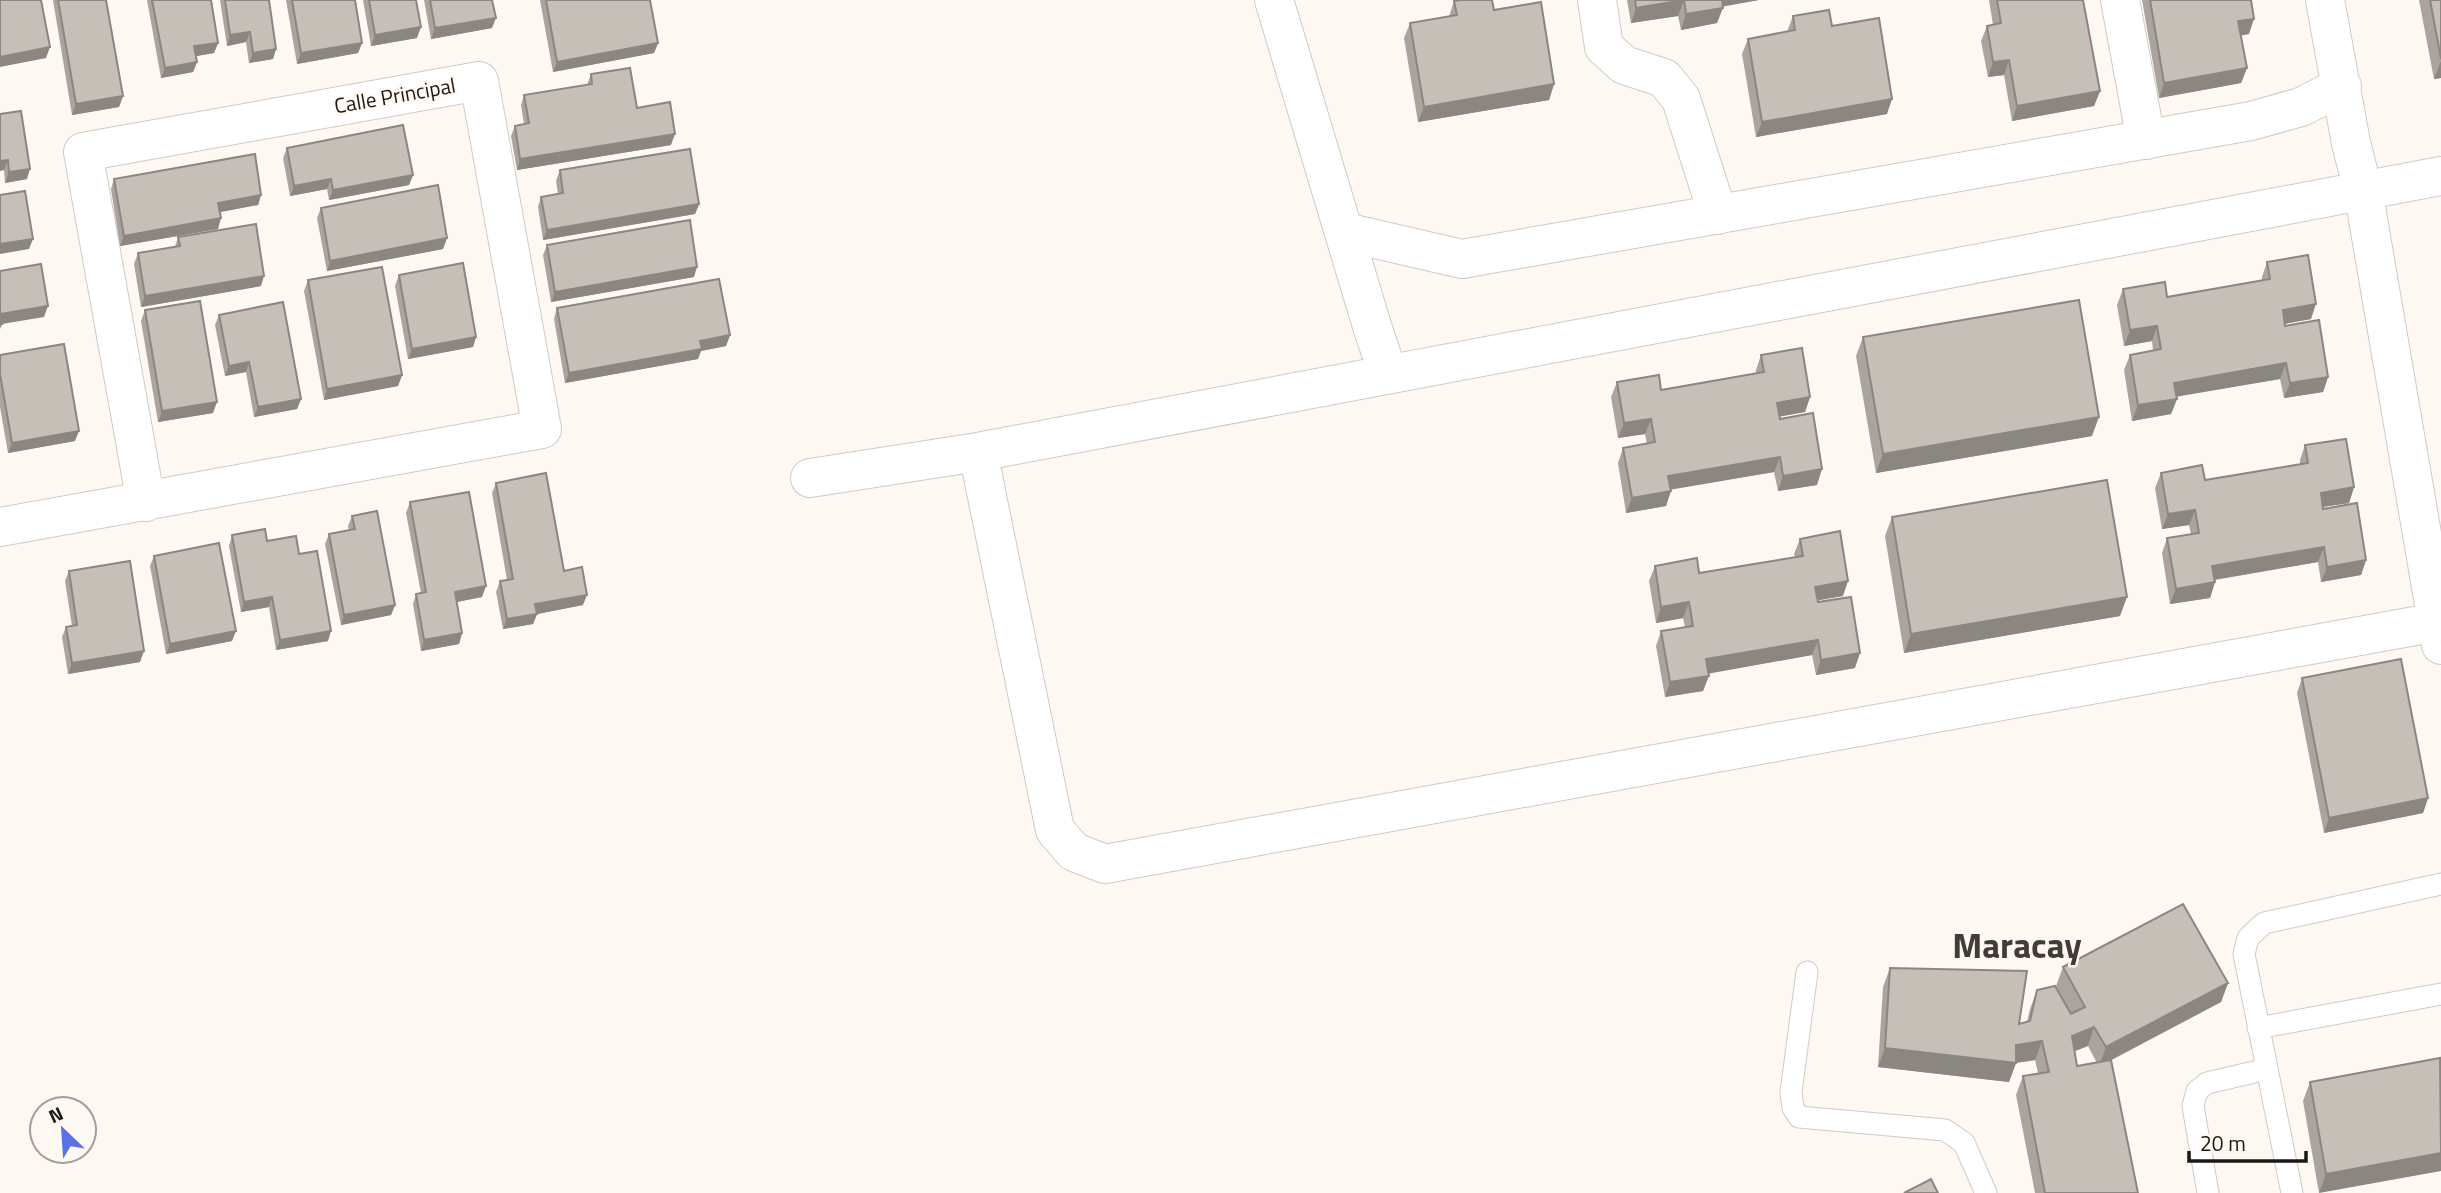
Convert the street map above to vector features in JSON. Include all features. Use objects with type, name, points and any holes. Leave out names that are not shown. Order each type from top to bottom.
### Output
[{"type":"street","points":[[1274,0],[1388,374]]},
{"type":"street","points":[[1597,0],[1604,47],[1624,65],[1664,78],[1681,99],[1718,215]]},
{"type":"street","points":[[2120,0],[2146,139]]},
{"type":"street","points":[[978,452],[1055,830],[1074,852],[1105,864],[2439,634],[2363,190],[2351,143],[2325,0]]},
{"type":"street","name":"Calle Principal","points":[[0,527],[146,502],[542,429],[479,81],[83,152],[146,502]]},
{"type":"street","points":[[1345,232],[1462,259],[2251,121],[2301,107],[2342,86]]},
{"type":"street","points":[[810,478],[978,452],[2441,176]]},
{"type":"lane","points":[[2292,1193],[2244,954],[2248,938],[2264,923],[2441,884]]},
{"type":"lane","points":[[1808,972],[1791,1092],[1793,1108],[1800,1117],[1944,1130],[1964,1143],[1986,1193]]},
{"type":"lane","points":[[2258,1028],[2441,994]]},
{"type":"lane","points":[[2208,1193],[2193,1106],[2197,1091],[2207,1083],[2267,1069]]},
{"type":"building","points":[[0,0],[41,0],[50,47],[0,57]]},
{"type":"building","points":[[58,0],[106,0],[123,96],[76,104]]},
{"type":"building","points":[[152,0],[211,0],[218,43],[194,46],[197,62],[165,68]]},
{"type":"building","points":[[225,0],[269,0],[276,49],[253,53],[250,32],[230,35]]},
{"type":"building","points":[[292,0],[355,0],[362,43],[301,53]]},
{"type":"building","points":[[369,0],[416,0],[421,27],[375,35]]},
{"type":"building","points":[[430,0],[492,0],[496,18],[435,28]]},
{"type":"building","points":[[546,0],[650,0],[658,43],[557,62]]},
{"type":"building","points":[[1492,0],[1494,10],[1541,2],[1554,84],[1424,107],[1410,23],[1457,15],[1454,1]]},
{"type":"building","points":[[1635,0],[1684,0],[1636,8]]},
{"type":"building","points":[[1684,0],[1722,0],[1723,8],[1686,14]]},
{"type":"building","points":[[1997,0],[2083,0],[2100,91],[2017,106],[2009,60],[1993,62],[1987,26],[2001,23]]},
{"type":"building","points":[[2150,0],[2251,0],[2254,19],[2238,21],[2247,68],[2164,83]]},
{"type":"building","points":[[2430,0],[2441,0],[2441,59]]},
{"type":"building","points":[[1829,10],[1832,26],[1879,18],[1892,99],[1762,122],[1748,39],[1795,30],[1793,16]]},
{"type":"building","points":[[630,68],[637,108],[670,102],[675,134],[520,159],[515,126],[529,123],[524,95],[592,84],[591,74]]},
{"type":"building","points":[[21,111],[30,169],[9,172],[8,160],[0,161],[0,114]]},
{"type":"building","points":[[403,125],[413,175],[333,190],[331,179],[294,186],[287,148]]},
{"type":"building","points":[[690,149],[699,204],[547,230],[541,197],[563,193],[560,170]]},
{"type":"building","points":[[255,154],[261,195],[218,203],[221,218],[124,236],[114,179]]},
{"type":"building","points":[[438,185],[447,238],[330,261],[321,208]]},
{"type":"building","points":[[25,191],[33,239],[0,244],[0,195]]},
{"type":"building","points":[[690,220],[697,267],[555,292],[547,245]]},
{"type":"building","points":[[256,224],[264,276],[145,296],[138,253],[180,246],[178,237]]},
{"type":"building","points":[[2308,255],[2316,304],[2283,310],[2285,326],[2319,320],[2328,377],[2290,383],[2286,363],[2174,383],[2177,399],[2138,405],[2130,355],[2161,349],[2157,326],[2130,330],[2123,289],[2165,282],[2167,297],[2270,279],[2267,262]]},
{"type":"building","points":[[463,263],[476,337],[412,349],[399,275]]},
{"type":"building","points":[[41,264],[48,306],[0,314],[0,271]]},
{"type":"building","points":[[382,267],[402,375],[327,389],[308,280]]},
{"type":"building","points":[[719,279],[730,335],[700,341],[702,349],[569,373],[557,308]]},
{"type":"building","points":[[2079,300],[2099,417],[1883,454],[1863,337]]},
{"type":"building","points":[[200,301],[217,402],[162,411],[145,310]]},
{"type":"building","points":[[283,302],[301,399],[258,407],[249,362],[229,366],[219,315]]},
{"type":"building","points":[[64,344],[79,431],[12,443],[0,374],[0,355]]},
{"type":"building","points":[[1802,348],[1810,397],[1777,403],[1780,419],[1813,413],[1822,469],[1783,476],[1780,457],[1668,476],[1671,491],[1632,498],[1623,448],[1655,442],[1651,419],[1624,423],[1617,382],[1659,375],[1661,390],[1764,372],[1761,355]]},
{"type":"building","points":[[2346,439],[2354,487],[2321,493],[2323,509],[2357,503],[2366,560],[2327,567],[2324,547],[2212,566],[2215,582],[2176,589],[2167,538],[2199,533],[2195,510],[2168,514],[2161,473],[2202,465],[2205,480],[2308,463],[2305,445]]},
{"type":"building","points":[[546,473],[564,571],[582,567],[587,595],[535,604],[537,614],[507,619],[500,581],[513,579],[496,483]]},
{"type":"building","points":[[2107,480],[2127,597],[1911,634],[1892,517]]},
{"type":"building","points":[[469,492],[486,586],[455,592],[462,633],[424,640],[416,594],[426,592],[410,502]]},
{"type":"building","points":[[377,511],[395,605],[344,615],[329,534],[355,529],[352,516]]},
{"type":"building","points":[[265,529],[267,541],[296,536],[299,554],[317,551],[331,631],[280,640],[272,597],[244,602],[232,535]]},
{"type":"building","points":[[1840,531],[1848,581],[1815,587],[1818,602],[1851,597],[1860,653],[1821,660],[1818,640],[1706,659],[1709,676],[1670,682],[1661,631],[1693,626],[1689,602],[1661,607],[1655,566],[1697,558],[1699,573],[1803,556],[1800,539]]},
{"type":"building","points":[[219,543],[236,631],[170,644],[154,556]]},
{"type":"building","points":[[130,561],[144,651],[72,663],[66,627],[77,625],[69,571]]},
{"type":"building","points":[[2401,659],[2428,798],[2329,818],[2302,678]]},
{"type":"building","points":[[2183,904],[2228,983],[2106,1047],[2094,1027],[2072,1036],[2077,1066],[2111,1060],[2138,1193],[2045,1193],[2023,1076],[2049,1072],[2042,1041],[2016,1045],[2016,1063],[1885,1048],[1890,968],[2027,971],[2019,1024],[2030,1021],[2037,990],[2055,986],[2071,1014],[2085,1007],[2063,967]]},
{"type":"building","points":[[2440,1058],[2441,1153],[2326,1174],[2310,1082]]},
{"type":"building","points":[[1931,1179],[1938,1193],[1904,1193]]},
{"type":"district","name":"Maracay","points":[[2017,946]]}]
